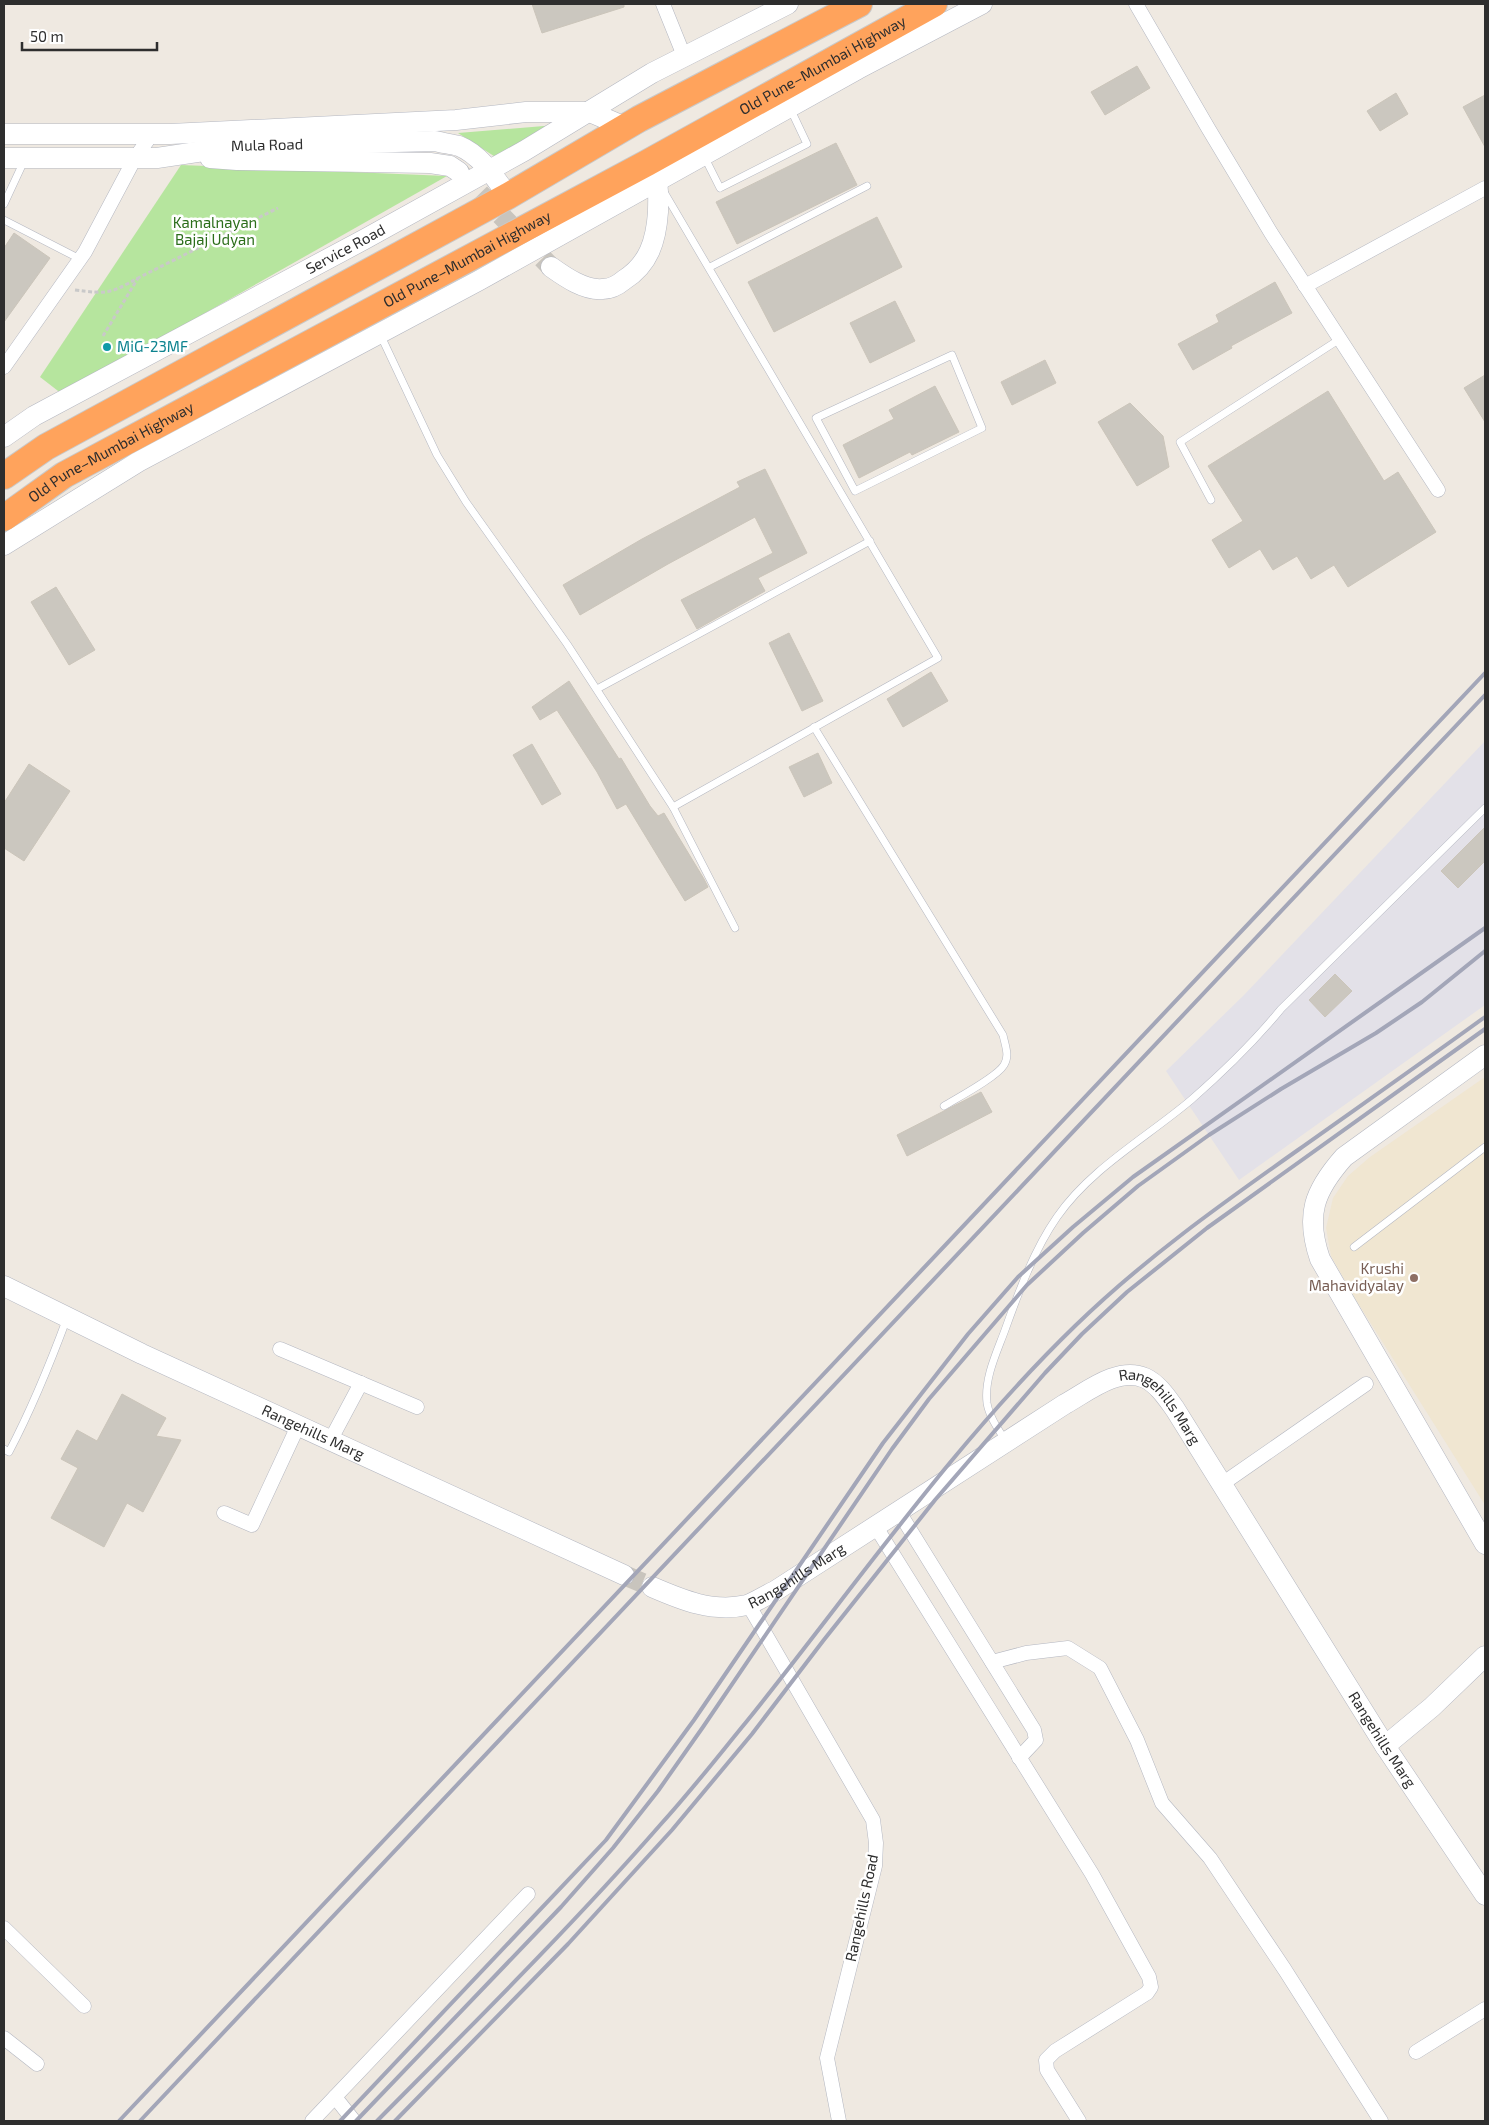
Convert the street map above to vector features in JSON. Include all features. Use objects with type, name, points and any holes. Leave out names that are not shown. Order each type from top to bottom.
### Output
[{"type":"highway","points":[[4,476],[46,447],[508,196],[625,128],[859,4]]},
{"type":"highway","name":"Old Pune–Mumbai Highway","points":[[4,518],[64,476],[652,172],[934,4]]},
{"type":"main road","name":"Service Road","points":[[4,437],[34,416],[366,239],[590,112],[652,73],[788,4]]},
{"type":"main road","points":[[4,545],[138,462],[478,282],[652,172],[704,155],[982,4]]},
{"type":"main road","points":[[4,134],[152,134],[456,120],[526,112],[590,112],[625,128]]},
{"type":"main road","name":"Mula Road","points":[[4,158],[135,158],[180,155],[237,146],[435,141],[459,147],[472,154],[489,169],[508,196]]},
{"type":"main road","points":[[180,155],[236,160],[430,163],[450,166],[459,172]]},
{"type":"main road","points":[[551,267],[584,286],[602,290],[615,286],[632,275],[644,264],[652,250],[657,225],[652,172]]},
{"type":"main road","points":[[1485,1056],[1344,1157],[1328,1176],[1318,1196],[1312,1216],[1312,1237],[1320,1258],[1485,1544]]},
{"type":"main road","name":"Rangehills Marg","points":[[4,1286],[142,1354],[624,1575]]},
{"type":"main road","name":"Rangehills Marg","points":[[652,1587],[686,1602],[719,1608],[748,1604],[775,1591],[1065,1404],[1108,1380],[1128,1375],[1145,1378],[1162,1392],[1222,1484],[1385,1746],[1485,1894]]},
{"type":"main road","points":[[1385,1746],[1432,1707],[1485,1656]]},
{"type":"street","points":[[663,4],[684,56]]},
{"type":"street","points":[[1136,4],[1208,128],[1305,286],[1438,490]]},
{"type":"street","points":[[4,367],[80,259],[135,158],[152,134]]},
{"type":"street","points":[[1305,286],[1485,188]]},
{"type":"street","points":[[280,1349],[416,1407]]},
{"type":"street","points":[[330,1441],[361,1383]]},
{"type":"street","points":[[1222,1484],[1366,1384]]},
{"type":"street","points":[[224,1513],[252,1525],[298,1426]]},
{"type":"street","points":[[898,1512],[1036,1736],[1033,1744],[1020,1758]]},
{"type":"street","points":[[876,1527],[1092,1874],[1149,1978],[1151,1987],[1147,1993],[1055,2050],[1046,2060],[1047,2070],[1079,2121]]},
{"type":"street","name":"Rangehills Road","points":[[748,1604],[873,1820],[876,1843],[875,1866],[827,2058],[839,2121]]},
{"type":"street","points":[[992,1662],[1026,1653],[1068,1648],[1100,1668],[1137,1740],[1162,1803],[1210,1858],[1285,1970],[1381,2121]]},
{"type":"street","points":[[312,2121],[528,1894]]},
{"type":"street","points":[[4,1928],[84,2006]]},
{"type":"street","points":[[1416,2052],[1485,2009]]},
{"type":"street","points":[[4,2038],[37,2064]]},
{"type":"street","points":[[335,2097],[354,2121]]},
{"type":"lane","points":[[704,155],[720,188],[807,144],[790,107]]},
{"type":"lane","points":[[4,204],[25,158]]},
{"type":"lane","points":[[652,172],[710,267],[938,658],[673,808]]},
{"type":"lane","points":[[710,267],[868,186]]},
{"type":"lane","points":[[4,220],[80,259]]},
{"type":"lane","points":[[380,334],[437,455],[466,502],[567,644],[673,808],[735,928]]},
{"type":"lane","points":[[1211,500],[1180,442],[1340,339]]},
{"type":"lane","points":[[844,496],[854,492],[982,428],[952,355],[816,418],[854,492]]},
{"type":"lane","points":[[597,689],[870,541]]},
{"type":"lane","points":[[814,727],[1003,1035],[1007,1052],[1004,1066],[944,1106]]},
{"type":"lane","points":[[1006,1442],[993,1421],[987,1402],[990,1372],[1010,1316],[1036,1254],[1058,1216],[1083,1186],[1191,1100],[1258,1037],[1281,1009],[1485,808]]},
{"type":"lane","points":[[1354,1247],[1485,1147]]},
{"type":"lane","points":[[4,1449],[9,1452],[21,1430],[40,1389],[67,1317]]},
{"type":"path","points":[[60,288],[103,294],[116,291],[138,278],[278,208]]},
{"type":"path","points":[[104,336],[138,278]]},
{"type":"shaded area","points":[[1485,741],[1485,1005],[1239,1180],[1166,1071],[1244,995]]},
{"type":"shaded area","name":"Krushi Mahavidyalay","points":[[1485,1077],[1485,1505],[1356,1300],[1331,1256],[1326,1228],[1333,1198],[1348,1176],[1370,1157]]},
{"type":"green space","points":[[556,125],[497,158],[458,133]]},
{"type":"green space","name":"Kamalnayan Bajaj Udyan","points":[[181,165],[447,176],[62,394],[40,377]]},
{"type":"building","points":[[532,4],[624,4],[624,7],[542,33]]},
{"type":"building","points":[[1137,66],[1150,88],[1105,115],[1091,92]]},
{"type":"building","points":[[1396,93],[1408,114],[1380,131],[1367,111]]},
{"type":"building","points":[[1485,95],[1485,147],[1463,107]]},
{"type":"building","points":[[836,143],[857,185],[737,244],[716,202]]},
{"type":"building","points":[[877,217],[902,267],[774,332],[748,282]]},
{"type":"building","points":[[14,233],[50,258],[4,322],[4,248]]},
{"type":"building","points":[[1275,282],[1292,313],[1231,346],[1232,348],[1193,370],[1178,344],[1219,322],[1216,315]]},
{"type":"building","points":[[895,301],[915,341],[870,363],[850,323]]},
{"type":"building","points":[[1045,360],[1056,383],[1012,405],[1001,382]]},
{"type":"building","points":[[1485,375],[1485,422],[1464,388]]},
{"type":"building","points":[[935,386],[959,432],[912,455],[910,452],[859,478],[843,445],[894,419],[889,410]]},
{"type":"building","points":[[1328,391],[1384,481],[1398,472],[1436,532],[1348,587],[1334,565],[1311,579],[1297,556],[1273,570],[1260,549],[1229,568],[1212,540],[1243,521],[1208,466]]},
{"type":"building","points":[[1130,403],[1163,436],[1169,467],[1137,486],[1098,422]]},
{"type":"building","points":[[765,469],[807,553],[758,578],[765,591],[697,629],[681,600],[773,553],[755,517],[668,564],[580,615],[563,585],[642,539],[740,487],[737,482]]},
{"type":"building","points":[[56,587],[95,650],[69,665],[31,602]]},
{"type":"building","points":[[789,633],[823,701],[802,711],[769,643]]},
{"type":"building","points":[[931,672],[948,701],[903,727],[887,699]]},
{"type":"building","points":[[569,681],[619,759],[621,758],[650,806],[658,816],[664,813],[704,879],[708,887],[685,901],[626,804],[617,809],[597,772],[557,710],[540,720],[532,707]]},
{"type":"building","points":[[532,744],[561,794],[542,805],[513,755]]},
{"type":"building","points":[[818,753],[832,783],[804,797],[789,767]]},
{"type":"building","points":[[29,764],[70,791],[24,861],[4,848],[4,803]]},
{"type":"building","points":[[1485,827],[1485,861],[1458,888],[1441,871]]},
{"type":"building","points":[[1335,974],[1352,991],[1325,1017],[1309,1000]]},
{"type":"building","points":[[981,1092],[992,1112],[907,1156],[897,1135]]},
{"type":"building","points":[[122,1394],[166,1418],[156,1436],[181,1440],[143,1512],[127,1503],[104,1547],[51,1518],[78,1468],[61,1459],[77,1430],[97,1441]]},
{"type":"tunnel","points":[[459,172],[551,267]]},
{"type":"tunnel","points":[[624,1575],[652,1587]]},
{"type":"railway","points":[[119,2121],[1485,673]]},
{"type":"railway","points":[[140,2121],[1485,695]]},
{"type":"railway","points":[[340,2121],[606,1840],[694,1720],[883,1443],[968,1334],[1018,1277],[1073,1227],[1133,1177],[1485,928]]},
{"type":"railway","points":[[356,2121],[561,1907],[613,1848],[658,1791],[703,1727],[892,1449],[929,1399],[1027,1285],[1083,1233],[1138,1186],[1209,1135],[1281,1089],[1376,1033],[1422,1002],[1485,951]]},
{"type":"railway","points":[[377,2121],[557,1938],[694,1786],[787,1671],[945,1468],[1030,1372],[1075,1326],[1155,1255],[1211,1212],[1485,1017]]},
{"type":"railway","points":[[395,2121],[568,1944],[672,1830],[752,1734],[935,1500],[1045,1373],[1082,1334],[1127,1292],[1207,1228],[1485,1029]]},
{"type":"place","name":"MiG-23MF","points":[[107,347]]},
{"type":"place","name":"Krushi Mahavidyalay","points":[[1414,1278]]}]
